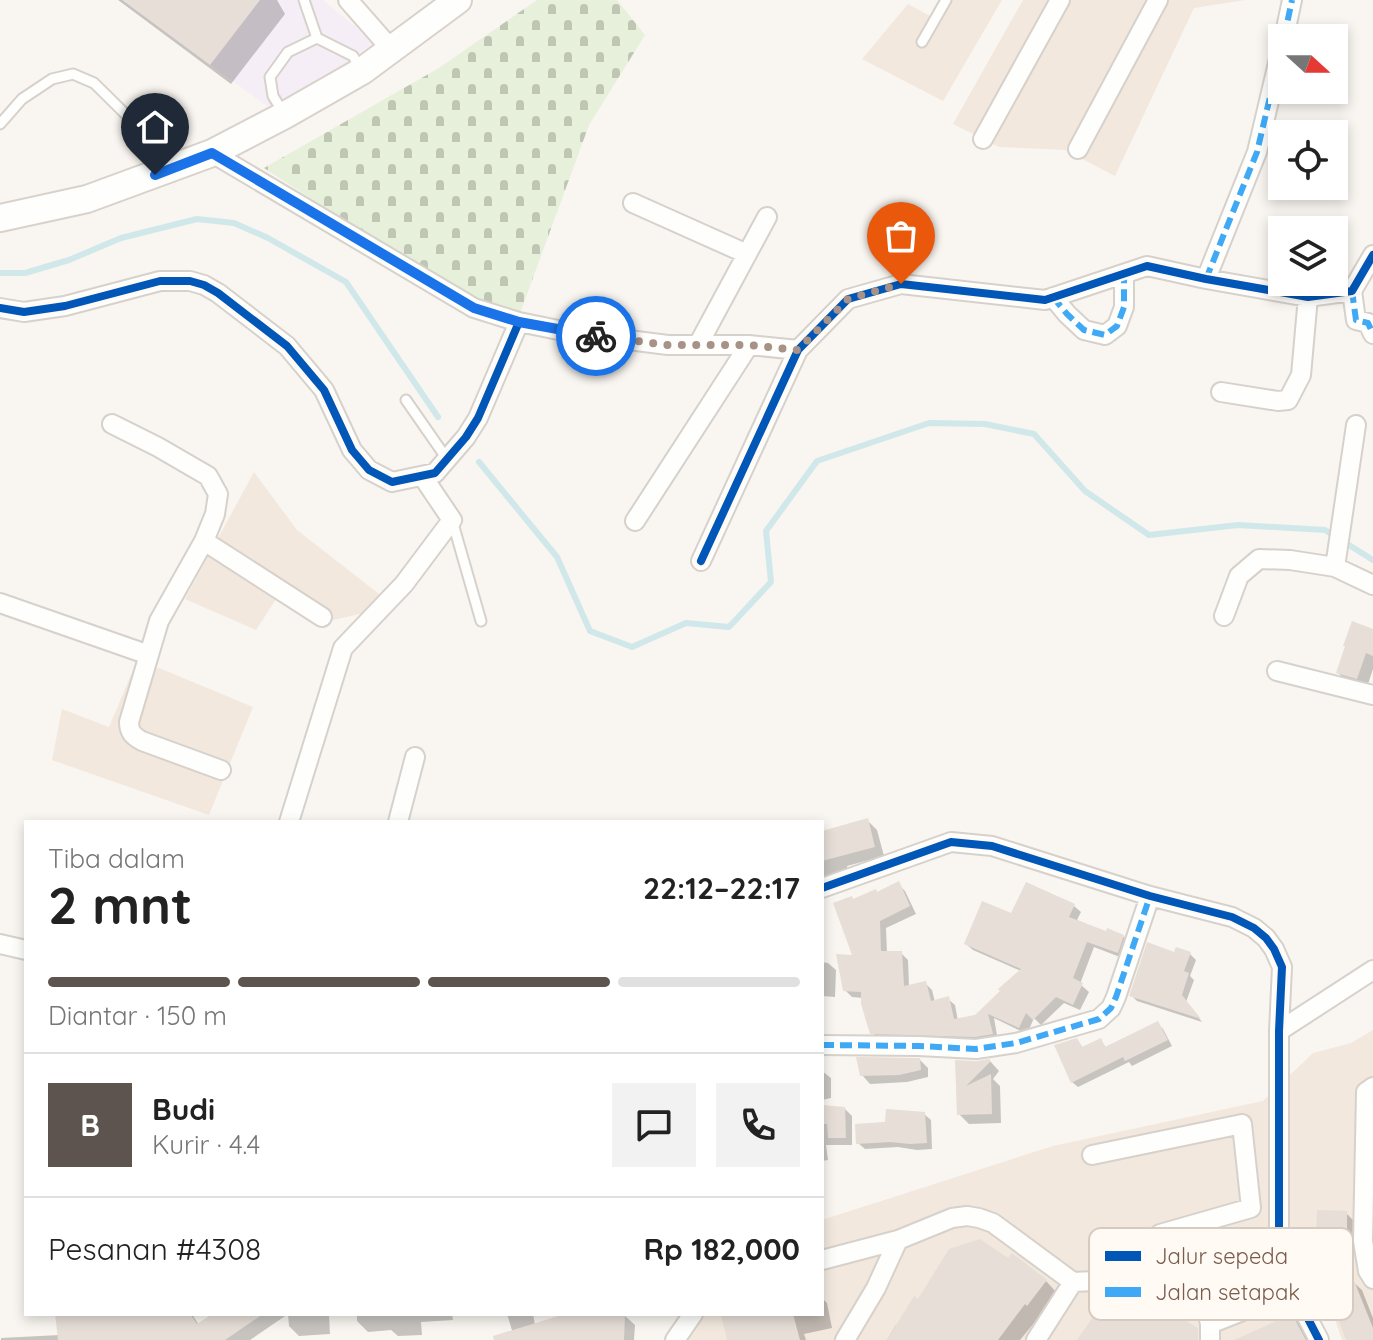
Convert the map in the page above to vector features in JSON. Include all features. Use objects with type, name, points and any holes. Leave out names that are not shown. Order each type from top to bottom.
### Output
[{"type":"main road","points":[[0,218],[87,199],[212,153],[362,71],[458,0]]},
{"type":"street","points":[[348,0],[391,49]]},
{"type":"street","points":[[983,139],[1060,0]]},
{"type":"street","points":[[1078,149],[1158,0]]},
{"type":"street","points":[[1287,24],[1292,0]]},
{"type":"street","points":[[1206,279],[1257,152],[1268,104]]},
{"type":"street","points":[[212,153],[474,308],[519,322],[573,333],[668,345],[749,345],[798,350]]},
{"type":"street","points":[[633,203],[747,254]]},
{"type":"street","points":[[698,345],[767,217]]},
{"type":"street","points":[[1373,255],[1352,291],[1356,320],[1368,323],[1373,334]]},
{"type":"street","points":[[701,561],[798,350],[848,299],[901,284],[1045,300],[1147,266],[1308,297],[1352,291]]},
{"type":"street","points":[[1053,297],[1084,330],[1105,335],[1117,326],[1124,307],[1124,274]]},
{"type":"street","points":[[0,308],[24,312],[65,306],[160,281],[190,281],[204,285],[287,346],[324,390],[352,450],[369,470],[392,482],[435,473],[466,437],[478,418],[519,322]]},
{"type":"street","points":[[1221,392],[1288,400],[1301,375],[1308,297]]},
{"type":"street","points":[[635,521],[749,345]]},
{"type":"street","points":[[112,424],[158,447],[212,480],[218,494],[215,514],[204,541],[159,621],[130,716],[129,729],[142,741],[221,770]]},
{"type":"street","points":[[1336,558],[1356,425]]},
{"type":"street","points":[[290,820],[343,648],[404,584],[452,520],[423,477]]},
{"type":"street","points":[[204,541],[322,617]]},
{"type":"street","points":[[1224,616],[1239,576],[1259,559],[1336,558],[1373,585]]},
{"type":"street","points":[[0,603],[149,655]]},
{"type":"street","points":[[1277,671],[1373,695]]},
{"type":"street","points":[[399,820],[415,757]]},
{"type":"street","points":[[824,887],[951,842],[992,846],[1150,896],[1232,917],[1254,928],[1274,949],[1282,967],[1279,1228]]},
{"type":"street","points":[[824,1045],[976,1049],[1016,1043],[1099,1019],[1111,1008],[1116,997],[1150,896]]},
{"type":"street","points":[[0,944],[24,950]]},
{"type":"street","points":[[1280,1038],[1311,1009],[1373,970]]},
{"type":"street","points":[[1281,996],[1311,1009]]},
{"type":"street","points":[[1373,1087],[1366,1092],[1363,1241],[1368,1271],[1373,1279]]},
{"type":"street","points":[[1092,1155],[1242,1124],[1251,1208],[1181,1228]]},
{"type":"street","points":[[1246,1162],[1279,1154]]},
{"type":"street","points":[[824,1259],[898,1240],[952,1218],[967,1216],[993,1223],[1073,1282],[1089,1281]]},
{"type":"street","points":[[845,1340],[876,1288],[898,1240]]},
{"type":"street","points":[[1036,1340],[1073,1282]]},
{"type":"street","points":[[675,1340],[692,1316]]},
{"type":"street","points":[[1210,1332],[1231,1320]]},
{"type":"street","points":[[1309,1320],[1319,1340]]},
{"type":"lane","points":[[304,0],[317,38],[353,56],[362,71]]},
{"type":"lane","points":[[922,42],[946,0]]},
{"type":"lane","points":[[285,115],[273,96],[270,77],[288,52],[317,38]]},
{"type":"lane","points":[[0,124],[22,99],[52,79],[73,74],[94,83],[178,167]]},
{"type":"lane","points":[[406,400],[447,459]]},
{"type":"lane","points":[[452,520],[481,621]]},
{"type":"shaded area","points":[[120,0],[323,0],[378,45],[277,113]]},
{"type":"shaded area","points":[[939,0],[1002,0],[943,101],[862,59],[908,4],[930,16]]},
{"type":"shaded area","points":[[1023,0],[1245,0],[1194,8],[1115,176],[1065,150],[999,147],[953,124]]},
{"type":"shaded area","points":[[254,472],[297,530],[388,601],[364,613],[320,623],[278,596],[256,630],[185,599]]},
{"type":"shaded area","points":[[159,668],[253,707],[209,815],[52,760],[62,709],[109,727],[131,675]]},
{"type":"shaded area","points":[[1373,1030],[1373,1340],[1342,1340],[1335,1320],[1353,1320],[1353,1228],[1089,1228],[1089,1320],[1307,1320],[1317,1340],[681,1340],[694,1333],[689,1316],[824,1316],[824,1219],[1053,1146],[1263,1101],[1313,1053],[1351,1043]]},
{"type":"green space","points":[[537,0],[617,0],[645,35],[589,125],[519,316],[436,280],[264,168],[439,68]]},
{"type":"building","points":[[122,0],[260,0],[210,65]]},
{"type":"building","points":[[1352,621],[1373,629],[1373,656],[1366,653],[1357,679],[1336,673]]},
{"type":"building","points":[[868,818],[875,847],[824,860],[824,830]]},
{"type":"building","points":[[899,881],[910,906],[880,921],[881,951],[902,951],[904,986],[926,981],[931,1001],[949,996],[954,1019],[975,1015],[1021,969],[964,944],[982,901],[1011,913],[1026,882],[1075,904],[1069,917],[1124,935],[1118,953],[1087,942],[1073,978],[1083,983],[1073,1005],[1056,997],[1033,1020],[1026,1013],[1019,1028],[988,1014],[993,1034],[975,1037],[870,1034],[861,1004],[861,992],[843,991],[836,954],[852,955],[833,903],[876,889],[877,892]]},
{"type":"building","points":[[1147,942],[1174,952],[1176,947],[1191,952],[1184,971],[1189,973],[1182,995],[1201,1019],[1129,996]]},
{"type":"building","points":[[1158,1021],[1168,1040],[1125,1061],[1123,1057],[1071,1083],[1054,1045],[1077,1038],[1082,1047],[1101,1038],[1105,1047]]},
{"type":"building","points":[[856,1057],[920,1058],[921,1070],[899,1075],[860,1076]]},
{"type":"building","points":[[990,1059],[966,1086],[991,1074],[992,1114],[957,1115],[955,1060]]},
{"type":"building","points":[[824,1105],[845,1107],[846,1138],[828,1138],[827,1124],[824,1124]]},
{"type":"building","points":[[886,1109],[925,1112],[927,1143],[856,1144],[855,1124],[885,1122]]},
{"type":"building","points":[[1317,1210],[1347,1211],[1347,1228],[1316,1228]]},
{"type":"building","points":[[980,1239],[1008,1258],[1012,1253],[1047,1280],[998,1340],[887,1340],[914,1296],[918,1299],[949,1249]]},
{"type":"building","points":[[1353,1278],[1373,1328],[1373,1340],[1346,1340],[1338,1320],[1353,1320]]},
{"type":"building","points":[[55,1316],[191,1316],[197,1324],[209,1316],[260,1316],[225,1340],[58,1340]]},
{"type":"building","points":[[558,1316],[625,1316],[624,1340],[494,1340],[493,1336]]},
{"type":"building","points":[[721,1316],[794,1316],[800,1340],[727,1340]]},
{"type":"building","points":[[1091,1320],[1185,1320],[1198,1328],[1198,1340],[1077,1340]]},
{"type":"building","points":[[1279,1320],[1295,1320],[1306,1340],[1234,1340]]},
{"type":"waterway","points":[[0,273],[25,273],[69,260],[121,238],[197,219],[234,223],[268,238],[346,282],[438,417]]},
{"type":"waterway","points":[[479,462],[557,557],[590,631],[632,647],[686,623],[729,627],[771,582],[766,531],[817,461],[929,423],[985,424],[1034,434],[1085,491],[1149,535],[1238,525],[1325,530],[1373,560]]},
{"type":"marked path","points":[[1287,24],[1292,0]]},
{"type":"marked path","points":[[1206,279],[1257,152],[1268,104]]},
{"type":"marked path","points":[[1053,297],[1084,330],[1105,335],[1117,326],[1124,307],[1124,274]]},
{"type":"marked path","points":[[1352,291],[1356,320],[1368,323],[1373,334]]},
{"type":"marked path","points":[[824,1045],[976,1049],[1016,1043],[1099,1019],[1111,1008],[1116,997],[1150,896]]},
{"type":"cycle path","points":[[701,561],[798,350],[848,299],[901,284],[1045,300],[1147,266],[1308,297],[1352,291],[1373,255]]},
{"type":"cycle path","points":[[0,308],[24,312],[65,306],[160,281],[190,281],[204,285],[287,346],[324,390],[352,450],[369,470],[392,482],[435,473],[466,437],[478,418],[519,322]]},
{"type":"cycle path","points":[[824,887],[951,842],[992,846],[1150,896],[1232,917],[1254,928],[1274,949],[1282,967],[1279,1228]]},
{"type":"cycle path","points":[[1309,1320],[1319,1340]]},
{"type":"way so far","points":[[596,336],[668,345],[749,345],[798,350],[848,299],[901,284]]},
{"type":"route","points":[[155,175],[212,153],[474,308],[519,322],[596,336]]}]
